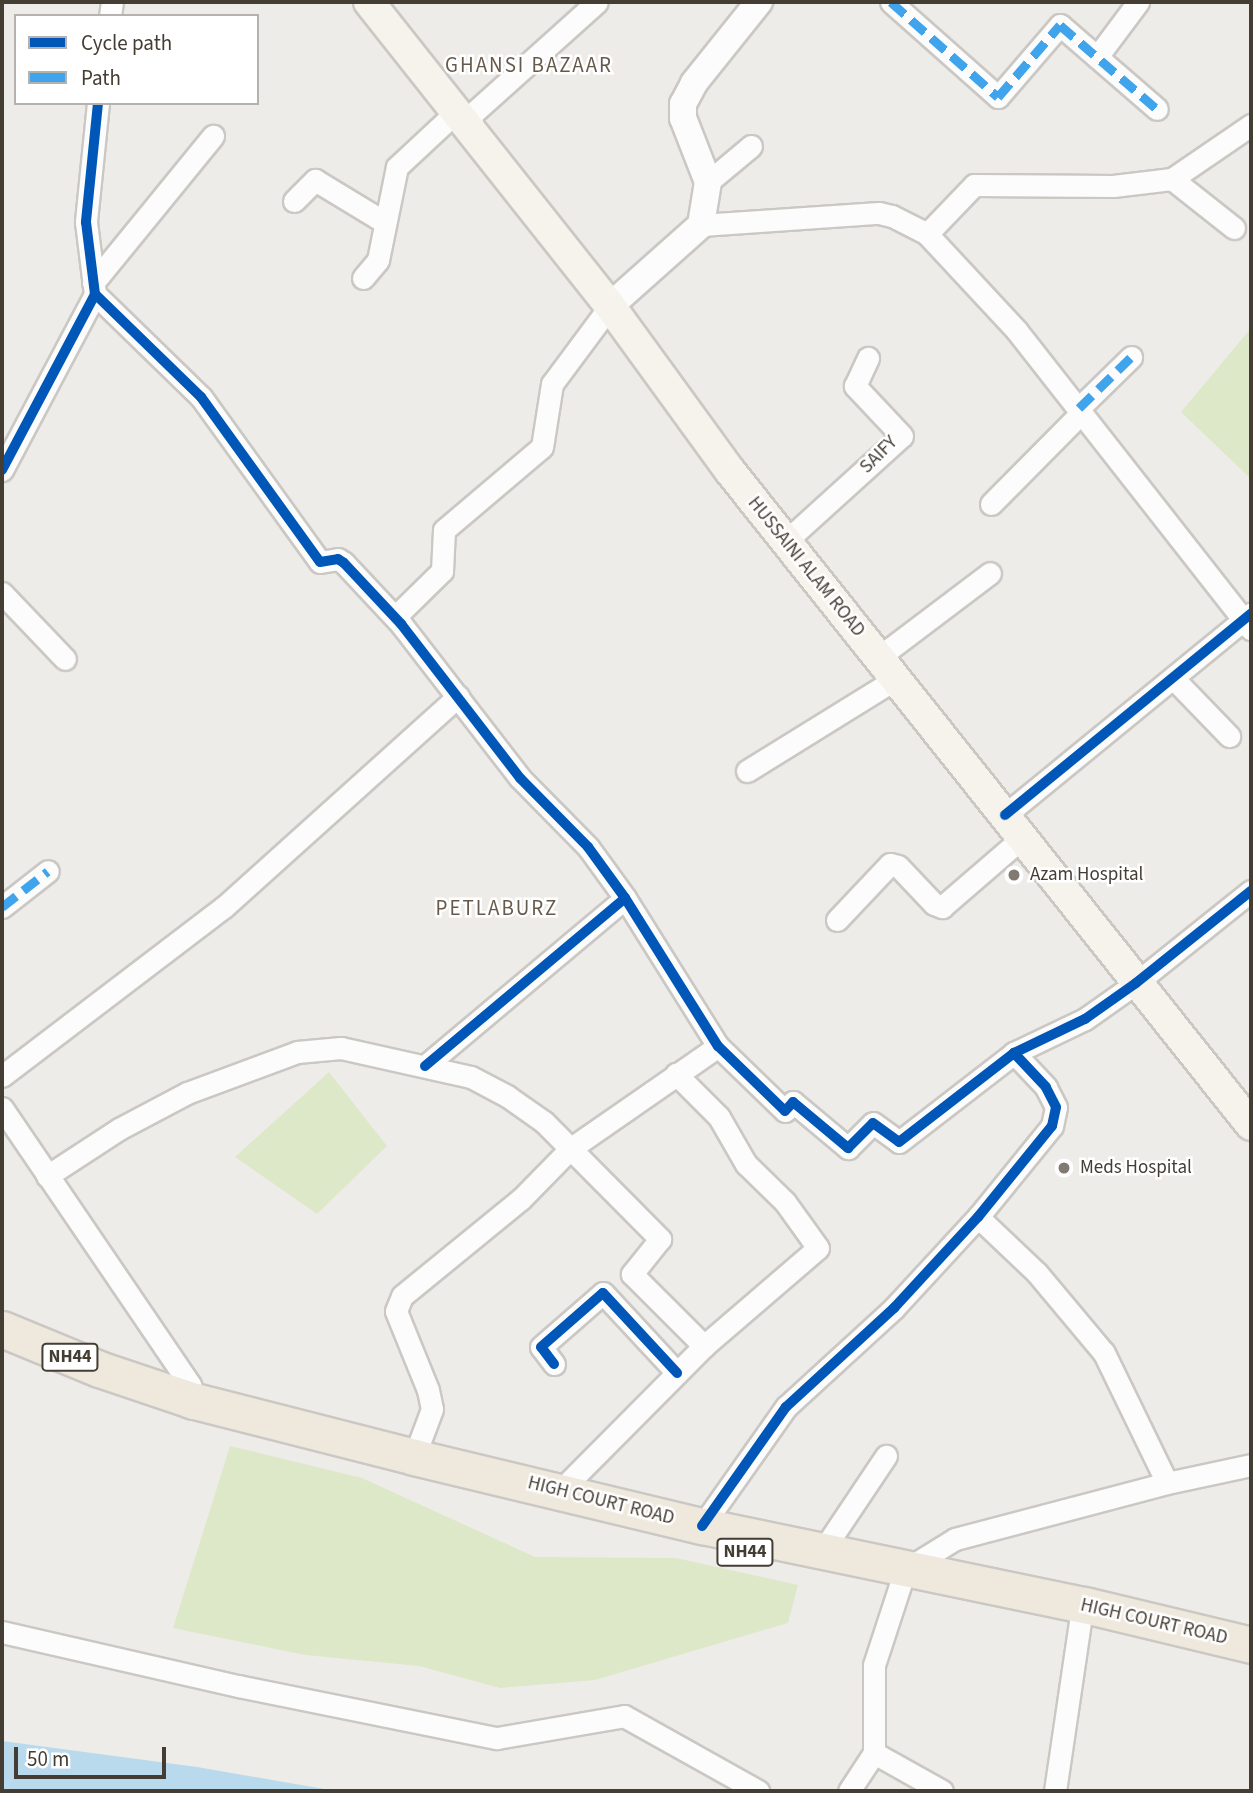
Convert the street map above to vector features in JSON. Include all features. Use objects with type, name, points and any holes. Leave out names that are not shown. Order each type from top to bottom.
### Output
[{"type":"highway","name":"HIGH COURT ROAD","points":[[2,1329],[192,1409],[414,1457],[821,1553],[901,1579],[1085,1605],[1251,1645]]},
{"type":"highway","name":"HIGH COURT ROAD","points":[[2,1350],[93,1386],[1251,1662]]},
{"type":"main road","name":"HUSSAINI ALAM ROAD","points":[[369,2],[610,306],[730,471],[1251,1125]]},
{"type":"street","points":[[475,139],[471,115],[597,2]]},
{"type":"street","points":[[701,225],[708,182],[683,118],[684,104],[694,83],[759,2]]},
{"type":"street","points":[[891,2],[998,97],[1060,25],[1157,108]]},
{"type":"street","points":[[1097,57],[1138,2]]},
{"type":"street","points":[[98,105],[86,222],[94,288],[201,397],[320,562],[338,559],[344,563],[395,617],[520,778],[589,847],[625,898],[718,1046],[785,1111],[793,1101],[848,1148],[873,1123],[899,1142],[1014,1053],[1086,1019],[1136,984],[1251,891]]},
{"type":"street","points":[[363,278],[378,260],[397,167],[456,112]]},
{"type":"street","points":[[927,234],[974,185],[1114,186],[1172,179],[1251,125]]},
{"type":"street","points":[[2,470],[94,288],[213,136]]},
{"type":"street","points":[[708,182],[751,146]]},
{"type":"street","points":[[1172,179],[1234,228]]},
{"type":"street","points":[[294,201],[315,180],[384,222]]},
{"type":"street","points":[[395,617],[442,571],[444,530],[542,447],[552,384],[610,306],[701,225],[879,213],[892,216],[927,234],[1017,331],[1249,622],[1173,678],[1014,826],[942,907],[934,904],[898,866],[890,864],[837,920]]},
{"type":"street","points":[[991,504],[1131,357]]},
{"type":"street","name":"SAIFY","points":[[786,541],[902,436],[855,386],[868,358]]},
{"type":"street","points":[[747,771],[886,669],[990,573]]},
{"type":"street","points":[[2,593],[65,659]]},
{"type":"street","points":[[1173,678],[1229,736]]},
{"type":"street","points":[[2,1076],[224,907],[458,696]]},
{"type":"street","points":[[2,907],[48,871]]},
{"type":"street","points":[[425,1066],[625,898]]},
{"type":"street","points":[[414,1457],[432,1409],[428,1390],[396,1311],[402,1296],[521,1199],[570,1149],[718,1046]]},
{"type":"street","points":[[47,1176],[119,1129],[187,1093],[297,1052],[341,1048],[471,1077],[507,1096],[544,1122],[660,1239],[632,1274],[704,1346]]},
{"type":"street","points":[[702,1526],[786,1408],[894,1308],[978,1217],[1052,1126],[1056,1107],[1046,1087],[1014,1053]]},
{"type":"street","points":[[560,1491],[704,1346],[818,1248],[785,1202],[746,1164],[719,1116],[676,1074]]},
{"type":"street","points":[[2,1108],[190,1385],[192,1409]]},
{"type":"street","points":[[978,1217],[1037,1273],[1104,1353],[1167,1483]]},
{"type":"street","points":[[554,1364],[541,1347],[603,1293],[677,1373]]},
{"type":"street","points":[[821,1553],[886,1455]]},
{"type":"street","points":[[849,1791],[874,1753],[874,1665],[901,1579],[955,1539],[1167,1483],[1251,1465]]},
{"type":"street","points":[[1055,1791],[1080,1621]]},
{"type":"street","points":[[2,1632],[238,1686],[497,1738],[624,1716],[758,1791]]},
{"type":"street","points":[[874,1753],[942,1791]]},
{"type":"green space","points":[[1251,328],[1251,479],[1181,412]]},
{"type":"green space","points":[[329,1072],[387,1146],[317,1214],[235,1157]]},
{"type":"green space","points":[[230,1446],[362,1478],[535,1557],[676,1558],[798,1585],[788,1623],[595,1680],[500,1688],[419,1666],[305,1655],[173,1628]]},
{"type":"water","points":[[2,1741],[197,1767],[336,1791],[2,1791]]},
{"type":"marked path","points":[[891,2],[998,97],[1060,25],[1157,109]]},
{"type":"marked path","points":[[1079,408],[1131,357]]},
{"type":"marked path","points":[[2,907],[48,871]]},
{"type":"cycle path","points":[[98,105],[86,222],[95,294],[201,397],[320,562],[338,559],[344,563],[401,624],[520,778],[588,847],[625,898],[718,1046],[785,1111],[793,1102],[848,1148],[873,1123],[899,1142],[1014,1053],[1085,1019],[1136,983],[1251,891]]},
{"type":"cycle path","points":[[2,470],[95,294]]},
{"type":"cycle path","points":[[1005,815],[1251,614]]},
{"type":"cycle path","points":[[425,1066],[625,898]]},
{"type":"cycle path","points":[[702,1526],[786,1407],[894,1308],[978,1217],[1052,1126],[1056,1107],[1046,1087],[1014,1053]]},
{"type":"cycle path","points":[[554,1364],[541,1347],[603,1293],[677,1373]]},
{"type":"place","name":"Azam Hospital","points":[[1014,875]]},
{"type":"place","name":"Meds Hospital","points":[[1064,1168]]},
{"type":"district","name":"GHANSI BAZAAR","points":[[529,65]]},
{"type":"district","name":"PETLABURZ","points":[[497,908]]}]
